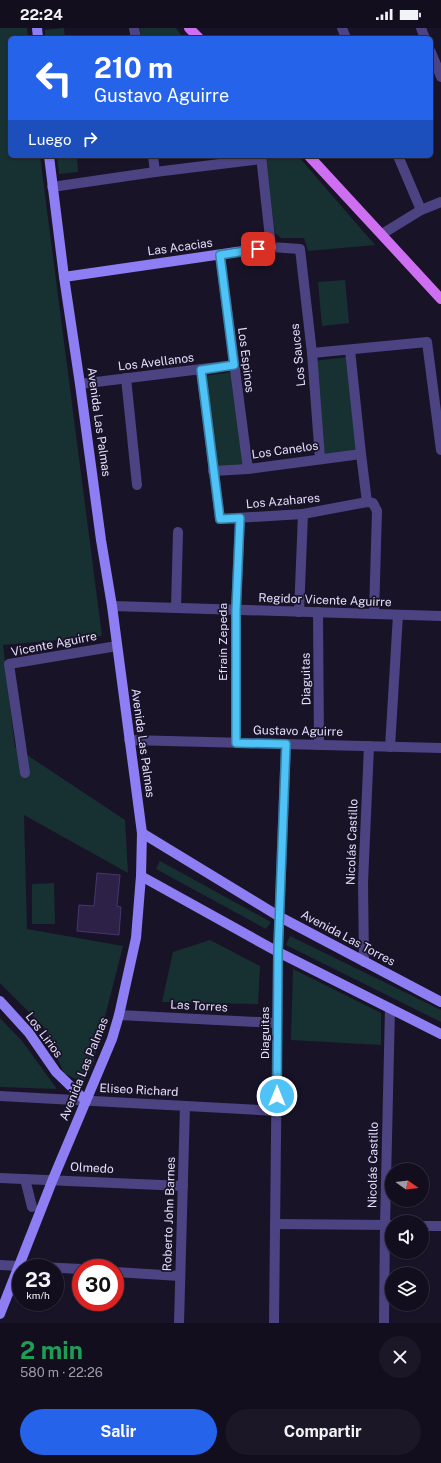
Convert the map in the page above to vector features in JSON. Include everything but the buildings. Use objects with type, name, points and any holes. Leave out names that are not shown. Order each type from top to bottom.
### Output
[{"type":"main road","points":[[189,28],[197,36]]},
{"type":"main road","points":[[311,158],[441,299]]},
{"type":"street","points":[[433,57],[441,77]]},
{"type":"street","name":"Avenida Las Palmas","points":[[21,1259],[112,1039],[119,1015],[136,938],[141,876],[142,833],[112,606],[101,540],[64,277],[49,158]]},
{"type":"street","points":[[152,158],[155,172]]},
{"type":"street","points":[[52,187],[254,158]]},
{"type":"street","points":[[261,158],[271,247]]},
{"type":"street","points":[[399,158],[421,210]]},
{"type":"street","points":[[382,234],[421,210],[441,202]]},
{"type":"street","name":"Las Acacias","points":[[64,277],[271,247],[300,249]]},
{"type":"street","name":"Los Sauces","points":[[300,249],[312,353],[320,458]]},
{"type":"street","name":"Los Espinos","points":[[220,255],[248,469]]},
{"type":"street","points":[[312,353],[427,342],[441,450]]},
{"type":"street","points":[[350,350],[361,454],[370,503],[377,511],[374,614]]},
{"type":"street","name":"Los Avellanos","points":[[80,384],[234,365]]},
{"type":"street","points":[[201,370],[213,471]]},
{"type":"street","points":[[126,378],[137,485]]},
{"type":"street","name":"Los Canelos","points":[[213,471],[248,469],[320,458],[361,454]]},
{"type":"street","name":"Los Azahares","points":[[213,471],[220,519],[303,514],[370,503]]},
{"type":"street","points":[[299,612],[303,514]]},
{"type":"street","name":"Efraín Zepeda","points":[[236,743],[236,610],[240,518]]},
{"type":"street","points":[[176,608],[178,532]]},
{"type":"street","name":"Regidor Vicente Aguirre","points":[[112,606],[441,616]]},
{"type":"street","name":"Diaguitas","points":[[318,612],[319,745]]},
{"type":"street","points":[[390,747],[398,615]]},
{"type":"street","name":"Vicente Aguirre","points":[[25,773],[9,664],[117,646]]},
{"type":"street","name":"Gustavo Aguirre","points":[[129,740],[441,748]]},
{"type":"street","name":"Diaguitas","points":[[274,1323],[278,952],[286,744]]},
{"type":"street","name":"Nicolás Castillo","points":[[364,962],[363,883],[369,746]]},
{"type":"street","name":"Avenida Las Torres","points":[[142,833],[280,917],[441,1002]]},
{"type":"street","points":[[141,876],[278,952],[441,1034]]},
{"type":"street","name":"Los Lirios","points":[[0,1001],[29,1033],[56,1072],[86,1101]]},
{"type":"street","name":"Nicolás Castillo","points":[[388,1215],[390,1008]]},
{"type":"street","name":"Las Torres","points":[[119,1015],[277,1023]]},
{"type":"street","name":"Eliseo Richard","points":[[0,1096],[277,1111]]},
{"type":"street","name":"Roberto John Barnes","points":[[179,1323],[185,1106]]},
{"type":"street","name":"Olmedo","points":[[0,1178],[53,1179],[183,1186]]},
{"type":"street","points":[[25,1179],[32,1207]]},
{"type":"street","points":[[275,1224],[385,1225]]},
{"type":"street","points":[[429,1226],[441,1226]]},
{"type":"street","name":"Nicolás Castillo","points":[[384,1323],[387,1259]]},
{"type":"street","points":[[0,1265],[12,1266]]},
{"type":"street","points":[[124,1273],[180,1276]]},
{"type":"street","name":"Avenida Las Palmas","points":[[0,1314],[12,1282]]},
{"type":"green space","points":[[0,28],[27,28],[28,36],[8,36],[8,158],[40,158],[102,636],[3,645],[15,747],[125,820],[128,873],[24,815],[27,929],[123,946],[93,1064],[83,1083],[64,1073],[43,1026],[0,983]]},
{"type":"green space","points":[[64,28],[65,36],[45,36],[45,30]]},
{"type":"green space","points":[[140,28],[176,28],[182,36],[141,36]]},
{"type":"green space","points":[[57,158],[77,158],[78,172],[59,174]]},
{"type":"green space","points":[[265,158],[300,158],[375,245],[308,251],[304,238],[281,238],[275,233]]},
{"type":"green space","points":[[345,280],[349,323],[322,326],[318,282]]},
{"type":"green space","points":[[347,357],[356,452],[323,456],[314,361]]},
{"type":"green space","points":[[231,372],[244,465],[216,467],[204,376]]},
{"type":"green space","points":[[160,861],[271,922],[266,929],[156,869]]},
{"type":"green space","points":[[54,883],[55,924],[32,924],[32,884]]},
{"type":"green space","points":[[290,936],[441,1010],[441,1022],[286,945]]},
{"type":"green space","points":[[210,940],[260,966],[258,1004],[162,1002],[173,952]]},
{"type":"green space","points":[[293,969],[381,1013],[381,1045],[291,1040]]},
{"type":"green space","points":[[0,1018],[22,1041],[57,1089],[0,1087]]},
{"type":"route","points":[[258,249],[220,255],[234,365],[201,370],[220,519],[240,518],[236,610],[236,743],[286,744],[278,952],[277,1096]]}]
